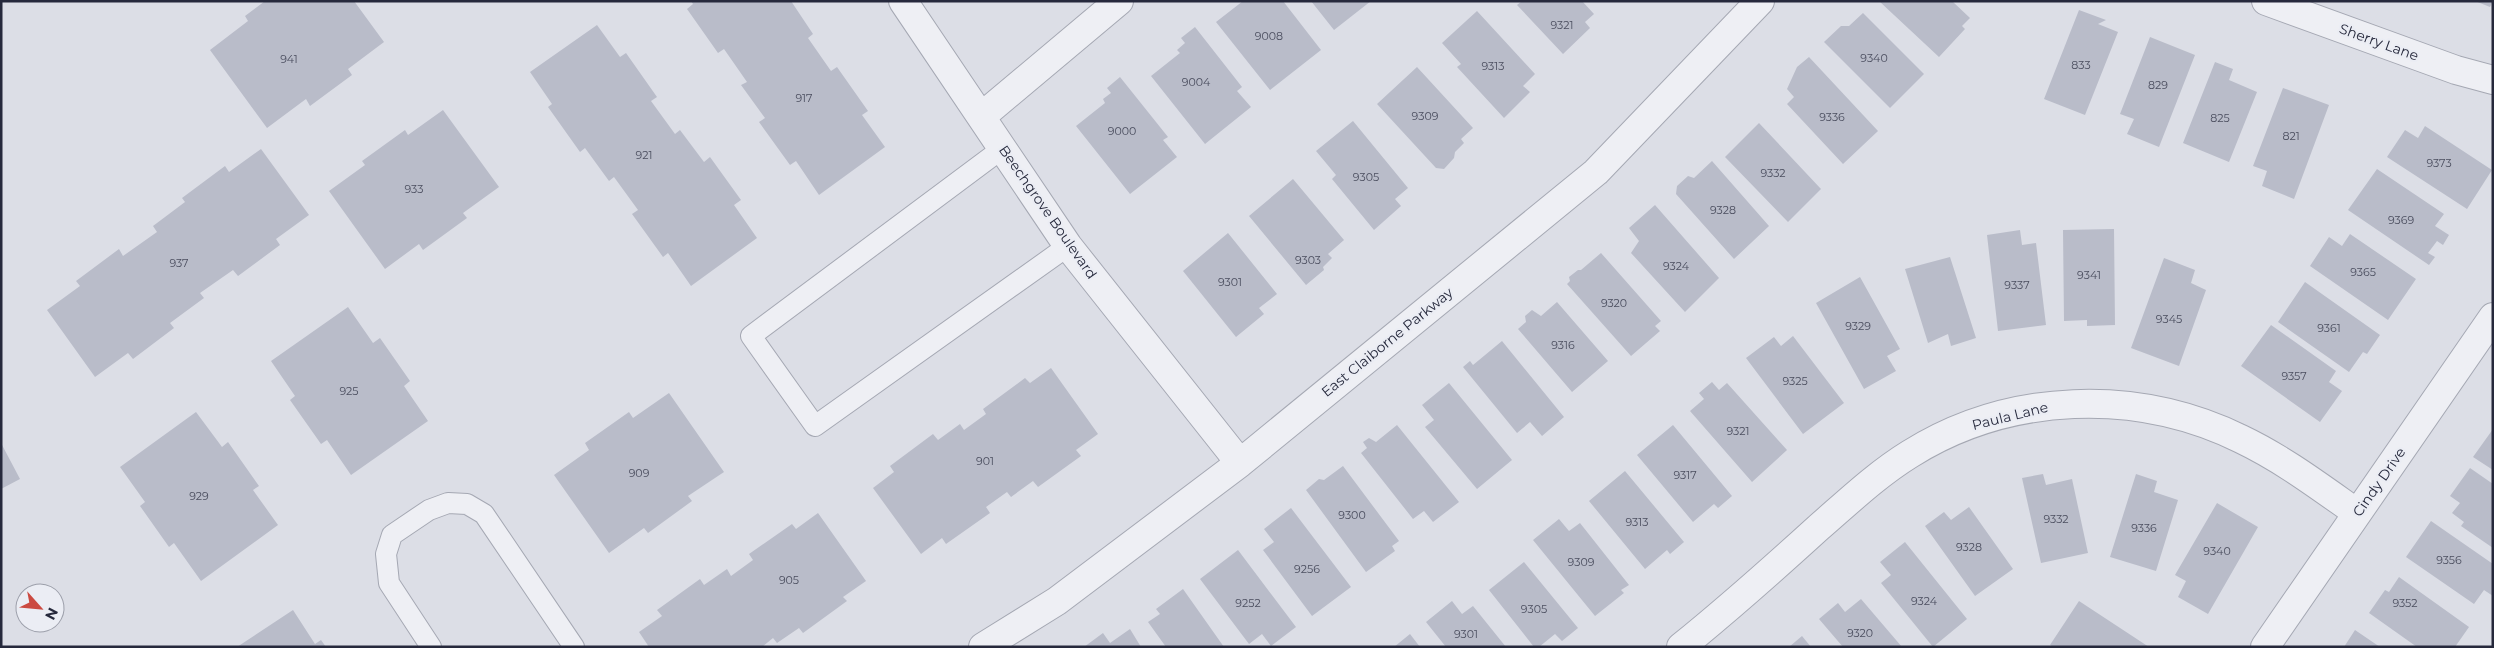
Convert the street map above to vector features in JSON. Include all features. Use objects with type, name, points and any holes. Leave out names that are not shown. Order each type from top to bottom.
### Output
[{"type":"street","name":"Beechgrove Boulevard","points":[[903,1],[1068,246],[1240,463]]},
{"type":"street","points":[[982,116],[1119,1]]},
{"type":"street","name":"East Claiborne Parkway","points":[[983,647],[1057,601],[1240,463],[1596,172],[1760,1]]},
{"type":"street","name":"Sherry Lane","points":[[2266,1],[2456,70],[2493,80]]},
{"type":"street","name":"Cindy Drive","points":[[2265,647],[2493,317]]},
{"type":"street","name":"Paula Lane","points":[[1681,647],[1718,617],[1869,484],[1910,454],[1958,430],[2000,415],[2056,404],[2100,403],[2154,408],[2196,420],[2242,439],[2297,472],[2357,513]]},
{"type":"lane","points":[[1003,148],[751,336],[815,426],[1068,246]]},
{"type":"lane","points":[[431,647],[389,583],[386,554],[392,535],[429,510],[448,503],[467,504],[484,514],[574,647]]},
{"type":"building","points":[[265,1],[354,1],[384,42],[348,69],[352,75],[310,106],[306,99],[267,128],[210,50],[248,21],[245,16]]},
{"type":"building","points":[[691,1],[791,1],[813,34],[808,38],[831,71],[837,67],[868,111],[862,115],[885,147],[819,195],[796,161],[790,165],[759,122],[765,118],[741,85],[747,82],[724,49],[718,53],[687,9],[693,4]]},
{"type":"building","points":[[1243,1],[1283,1],[1321,50],[1270,90],[1216,22]]},
{"type":"building","points":[[1311,1],[1371,1],[1334,30]]},
{"type":"building","points":[[1522,1],[1582,1],[1594,14],[1585,22],[1590,28],[1563,54],[1517,5]]},
{"type":"building","points":[[1879,1],[1952,1],[1970,18],[1962,26],[1965,29],[1939,57]]},
{"type":"building","points":[[2475,1],[2493,1],[2490,7]]},
{"type":"building","points":[[2079,10],[2106,20],[2098,24],[2118,32],[2085,115],[2044,99]]},
{"type":"building","points":[[1477,11],[1535,74],[1523,86],[1530,92],[1504,118],[1457,67],[1461,64],[1442,43]]},
{"type":"building","points":[[1863,13],[1924,74],[1890,108],[1824,42],[1841,26],[1849,26]]},
{"type":"building","points":[[597,25],[620,57],[626,53],[657,97],[651,101],[675,134],[680,130],[704,162],[710,157],[741,200],[734,205],[757,238],[691,286],[668,253],[663,257],[632,214],[638,210],[614,177],[609,181],[585,148],[580,152],[548,107],[552,104],[530,72]]},
{"type":"building","points":[[1195,27],[1242,87],[1237,91],[1251,107],[1205,144],[1151,76],[1180,53],[1177,50],[1185,43],[1181,38]]},
{"type":"building","points":[[2150,37],[2195,55],[2159,147],[2127,134],[2134,119],[2120,114]]},
{"type":"building","points":[[1809,57],[1878,131],[1843,164],[1787,104],[1794,97],[1787,89],[1797,67]]},
{"type":"building","points":[[2215,62],[2233,69],[2229,80],[2257,92],[2229,162],[2183,143]]},
{"type":"building","points":[[1417,67],[1473,128],[1461,139],[1464,143],[1455,152],[1454,158],[1444,169],[1436,168],[1377,104]]},
{"type":"building","points":[[1120,77],[1168,137],[1163,140],[1177,157],[1130,194],[1076,126],[1105,103],[1103,99],[1111,93],[1107,88]]},
{"type":"building","points":[[2283,88],[2329,105],[2294,199],[2262,186],[2267,171],[2253,166]]},
{"type":"building","points":[[443,110],[499,187],[463,213],[467,218],[423,250],[419,244],[385,269],[329,191],[365,165],[362,161],[405,130],[408,135]]},
{"type":"building","points":[[1353,121],[1408,188],[1395,199],[1401,206],[1374,230],[1332,179],[1336,175],[1316,151]]},
{"type":"building","points":[[1759,123],[1821,189],[1788,222],[1725,157]]},
{"type":"building","points":[[2425,126],[2492,170],[2467,209],[2387,157],[2405,130],[2418,138]]},
{"type":"building","points":[[261,149],[309,215],[276,239],[280,245],[238,276],[233,270],[200,293],[204,298],[170,323],[174,328],[133,359],[128,353],[95,377],[47,310],[80,286],[76,281],[119,249],[123,256],[157,232],[153,226],[185,202],[182,198],[225,166],[229,172]]},
{"type":"building","points":[[1712,161],[1769,226],[1734,259],[1676,194],[1677,186],[1688,176],[1694,178]]},
{"type":"building","points":[[2377,169],[2444,214],[2435,226],[2449,235],[2443,245],[2437,241],[2428,253],[2435,257],[2429,265],[2348,210]]},
{"type":"building","points":[[1293,179],[1344,240],[1328,254],[1332,258],[1323,267],[1324,270],[1306,285],[1249,216]]},
{"type":"building","points":[[1655,205],[1719,278],[1685,312],[1631,253],[1639,241],[1629,228]]},
{"type":"building","points":[[2114,229],[2115,325],[2087,326],[2087,320],[2064,321],[2063,230]]},
{"type":"building","points":[[2020,230],[2022,245],[2036,243],[2046,325],[1998,331],[1987,235]]},
{"type":"building","points":[[1228,233],[1277,294],[1259,308],[1264,314],[1236,337],[1183,271]]},
{"type":"building","points":[[2350,234],[2416,279],[2388,320],[2310,266],[2329,237],[2342,246]]},
{"type":"building","points":[[1601,253],[1661,321],[1655,326],[1660,331],[1631,356],[1567,284],[1570,281],[1569,277],[1578,270],[1581,270]]},
{"type":"building","points":[[1950,257],[1976,338],[1951,346],[1948,334],[1928,343],[1905,269]]},
{"type":"building","points":[[2164,258],[2195,270],[2191,283],[2206,290],[2179,366],[2131,348]]},
{"type":"building","points":[[1860,277],[1900,349],[1887,356],[1896,371],[1864,389],[1816,303]]},
{"type":"building","points":[[2305,282],[2380,335],[2367,354],[2363,352],[2349,372],[2278,322]]},
{"type":"building","points":[[1557,302],[1608,361],[1572,392],[1518,329],[1526,322],[1525,316],[1532,310],[1541,316]]},
{"type":"building","points":[[348,307],[373,343],[380,338],[410,381],[404,386],[428,421],[351,475],[327,440],[321,444],[290,400],[295,396],[271,361]]},
{"type":"building","points":[[2271,325],[2336,371],[2329,382],[2342,391],[2320,422],[2241,366]]},
{"type":"building","points":[[1793,336],[1844,403],[1803,434],[1746,358],[1774,337],[1781,346]]},
{"type":"building","points":[[1502,341],[1564,417],[1542,436],[1530,422],[1517,433],[1463,367],[1470,361],[1473,365]]},
{"type":"building","points":[[1051,368],[1098,434],[1076,450],[1081,456],[1038,487],[1033,481],[1011,497],[1007,492],[986,507],[990,513],[946,544],[942,538],[921,554],[873,488],[894,472],[890,466],[933,434],[938,440],[960,424],[964,430],[986,414],[983,409],[1025,378],[1030,383]]},
{"type":"building","points":[[1712,382],[1719,390],[1727,383],[1787,450],[1752,482],[1690,411],[1704,399],[1699,393]]},
{"type":"building","points":[[1449,383],[1512,460],[1477,489],[1425,427],[1434,420],[1422,405]]},
{"type":"building","points":[[669,393],[724,472],[688,496],[692,501],[648,533],[644,528],[609,553],[554,475],[589,450],[585,443],[629,412],[633,418]]},
{"type":"building","points":[[196,412],[222,447],[228,442],[259,486],[253,490],[278,525],[201,581],[174,543],[169,547],[140,506],[145,502],[120,467]]},
{"type":"building","points":[[1397,425],[1459,502],[1433,522],[1424,511],[1413,519],[1361,453],[1367,448],[1363,442],[1369,438],[1376,442]]},
{"type":"building","points":[[1673,425],[1732,496],[1718,508],[1714,504],[1693,522],[1637,455]]},
{"type":"building","points":[[2493,429],[2493,470],[2473,457]]},
{"type":"building","points":[[1,443],[20,479],[1,489]]},
{"type":"building","points":[[1343,466],[1399,541],[1392,546],[1395,551],[1366,572],[1306,490],[1319,479],[1324,480]]},
{"type":"building","points":[[2470,468],[2493,484],[2493,548],[2461,526],[2464,522],[2452,513],[2460,503],[2450,496]]},
{"type":"building","points":[[1625,471],[1684,542],[1670,554],[1667,550],[1645,569],[1589,501]]},
{"type":"building","points":[[2043,474],[2046,485],[2072,479],[2088,553],[2041,563],[2022,478]]},
{"type":"building","points":[[2136,474],[2157,481],[2154,492],[2178,500],[2156,571],[2110,557]]},
{"type":"building","points":[[2217,503],[2258,527],[2208,614],[2178,597],[2186,581],[2175,575]]},
{"type":"building","points":[[1969,507],[2013,569],[1975,596],[1925,526],[1944,512],[1951,520]]},
{"type":"building","points":[[1291,508],[1351,587],[1312,616],[1263,550],[1274,542],[1264,529]]},
{"type":"building","points":[[818,513],[866,581],[843,597],[847,601],[803,633],[799,628],[777,643],[773,638],[762,647],[649,647],[639,632],[662,616],[657,610],[700,579],[704,585],[727,569],[731,576],[753,560],[749,554],[792,524],[796,529]]},
{"type":"building","points":[[1559,519],[1569,531],[1580,523],[1629,585],[1621,590],[1624,593],[1595,616],[1533,540]]},
{"type":"building","points":[[2431,521],[2493,564],[2493,596],[2484,590],[2474,604],[2406,557]]},
{"type":"building","points":[[1905,542],[1967,619],[1933,647],[1881,583],[1891,575],[1880,562]]},
{"type":"building","points":[[1238,550],[1296,627],[1271,646],[1262,634],[1249,644],[1200,579]]},
{"type":"building","points":[[1524,562],[1578,628],[1562,641],[1555,634],[1539,647],[1534,647],[1489,590]]},
{"type":"building","points":[[2399,577],[2469,627],[2455,647],[2417,647],[2369,613],[2385,590],[2389,592]]},
{"type":"building","points":[[1183,589],[1224,647],[1166,647],[1148,622],[1160,614],[1156,609]]},
{"type":"building","points":[[1861,599],[1902,647],[1843,647],[1819,619],[1838,603],[1845,612]]},
{"type":"building","points":[[1452,601],[1462,614],[1473,606],[1506,647],[1446,647],[1426,622]]},
{"type":"building","points":[[2079,601],[2149,647],[2053,647],[2050,645]]},
{"type":"building","points":[[293,610],[315,644],[321,640],[326,647],[237,647]]},
{"type":"building","points":[[1130,629],[1141,647],[1084,647],[1103,633],[1110,643]]},
{"type":"building","points":[[2355,630],[2380,647],[2344,647]]},
{"type":"building","points":[[1410,634],[1420,647],[1394,647]]},
{"type":"building","points":[[1802,636],[1811,647],[1789,647]]}]
